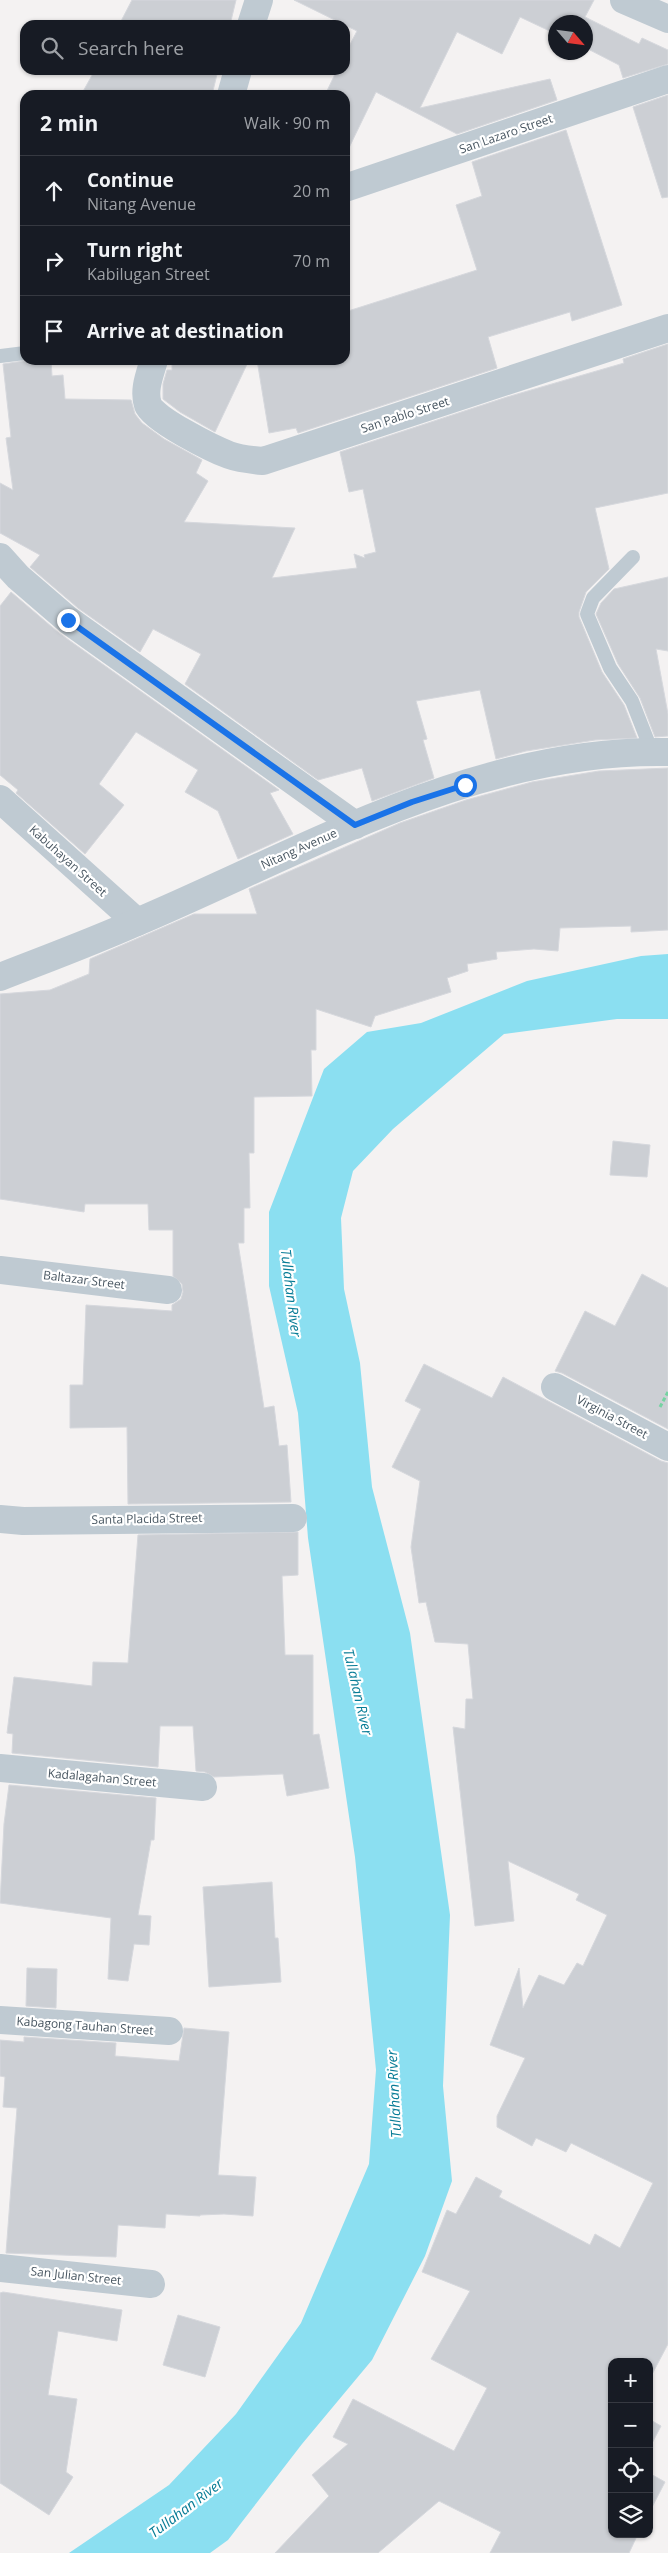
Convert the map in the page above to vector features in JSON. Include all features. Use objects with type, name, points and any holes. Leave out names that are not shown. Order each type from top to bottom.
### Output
[{"type":"street","points":[[253,20],[259,0]]},
{"type":"street","points":[[624,0],[668,19]]},
{"type":"street","points":[[232,90],[237,75]]},
{"type":"street","name":"San Lazaro Street","points":[[350,186],[668,79]]},
{"type":"street","name":"San Pablo Street","points":[[153,365],[145,394],[149,407],[160,418],[227,454],[244,459],[263,461],[668,328]]},
{"type":"street","points":[[0,557],[18,577],[68,620],[355,825]]},
{"type":"street","name":"Nitang Avenue","points":[[0,977],[137,922],[355,825],[412,802],[567,758],[660,752]]},
{"type":"street","name":"Kabuhayan Street","points":[[0,800],[137,922]]},
{"type":"street","name":"Baltazar Street","points":[[0,1270],[168,1290]]},
{"type":"street","name":"Virginia Street","points":[[555,1387],[668,1447]]},
{"type":"street","name":"Santa Placida Street","points":[[0,1519],[23,1521],[293,1518]]},
{"type":"street","name":"Kadalagahan Street","points":[[0,1768],[203,1787]]},
{"type":"street","name":"Kabagong Tauhan Street","points":[[0,2020],[169,2031]]},
{"type":"street","name":"San Julian Street","points":[[0,2268],[151,2284]]},
{"type":"lane","points":[[0,356],[20,354]]},
{"type":"lane","points":[[632,557],[593,598],[587,614],[610,668],[632,701],[660,752]]},
{"type":"water","name":"Tullahan River","points":[[668,954],[668,1019],[617,1019],[504,1034],[393,1129],[353,1171],[341,1218],[344,1289],[360,1363],[372,1487],[410,1633],[450,1915],[443,2086],[452,2181],[425,2256],[372,2360],[302,2444],[228,2540],[210,2553],[69,2553],[169,2485],[236,2414],[301,2323],[369,2164],[376,2070],[355,1857],[308,1538],[298,1413],[269,1286],[269,1212],[324,1069],[367,1032],[421,1023],[527,981],[641,956]]},
{"type":"building","points":[[132,0],[236,0],[231,20],[122,20]]},
{"type":"building","points":[[294,0],[594,0],[586,15],[548,15],[548,30],[520,17],[502,54],[457,32],[420,108],[550,79],[557,100],[457,134],[376,92],[350,146],[350,90],[327,90],[335,75],[350,75],[350,44],[357,31],[350,28],[350,20],[335,20]]},
{"type":"building","points":[[593,21],[639,44],[642,38],[668,50],[668,64],[623,78],[619,65],[593,52]]},
{"type":"building","points":[[92,75],[217,75],[213,90],[84,90]]},
{"type":"building","points":[[668,95],[668,197],[662,198],[633,107]]},
{"type":"building","points":[[566,130],[622,305],[572,321],[570,312],[488,337],[497,368],[298,433],[296,428],[269,433],[258,365],[350,365],[350,310],[477,270],[456,205],[482,196],[472,162]]},
{"type":"building","points":[[668,344],[668,493],[595,508],[609,569],[586,592],[579,617],[602,672],[624,705],[637,738],[595,740],[526,751],[496,759],[480,690],[416,701],[427,739],[423,740],[434,778],[372,801],[362,768],[318,780],[185,684],[201,654],[153,629],[140,652],[78,608],[30,567],[40,555],[0,533],[0,483],[13,490],[6,438],[11,437],[3,364],[20,361],[20,365],[51,365],[52,376],[63,375],[65,399],[131,400],[135,414],[142,423],[164,439],[202,460],[196,473],[208,481],[184,522],[295,528],[272,578],[357,568],[354,554],[365,558],[364,555],[376,552],[363,489],[349,492],[340,452],[507,397],[624,363],[623,359]]},
{"type":"building","points":[[172,365],[247,365],[215,432],[180,412],[163,399],[163,384],[167,370],[172,370]]},
{"type":"building","points":[[668,577],[668,651],[656,649],[668,714],[668,736],[655,737],[640,698],[618,664],[596,614],[601,603],[614,589]]},
{"type":"building","points":[[11,592],[59,633],[279,790],[270,793],[293,834],[238,859],[218,811],[185,792],[198,770],[136,732],[99,784],[124,805],[85,854],[16,793],[18,790],[0,775],[0,606]]},
{"type":"building","points":[[668,768],[668,930],[631,932],[631,926],[560,928],[558,951],[534,949],[496,952],[497,959],[467,964],[468,971],[447,978],[451,992],[375,1016],[371,1027],[316,1009],[316,1050],[311,1050],[312,1096],[254,1097],[254,1153],[249,1153],[250,1208],[244,1208],[244,1243],[238,1243],[264,1408],[274,1406],[279,1446],[287,1445],[291,1502],[128,1504],[127,1427],[70,1428],[70,1385],[83,1385],[86,1305],[172,1311],[172,1305],[181,1299],[183,1292],[182,1284],[173,1276],[173,1230],[149,1230],[148,1204],[85,1204],[84,1212],[0,1199],[0,994],[50,990],[89,974],[90,959],[194,914],[257,914],[249,889],[400,823],[466,800],[532,782],[599,771]]},
{"type":"building","points":[[613,1141],[650,1145],[647,1177],[610,1175]]},
{"type":"building","points":[[642,1274],[668,1288],[668,1429],[555,1371],[585,1311],[615,1326]]},
{"type":"building","points":[[424,1364],[492,1398],[503,1377],[668,1463],[668,2344],[653,2372],[653,2358],[608,2358],[608,2538],[636,2538],[629,2553],[490,2553],[501,2532],[439,2501],[378,2553],[275,2553],[329,2496],[312,2475],[348,2444],[333,2437],[353,2399],[454,2451],[487,2388],[431,2359],[470,2291],[422,2272],[447,2210],[456,2214],[476,2177],[502,2191],[499,2197],[590,2245],[595,2234],[620,2248],[653,2183],[571,2143],[566,2152],[536,2138],[532,2146],[497,2127],[497,2116],[525,2058],[490,2045],[519,1968],[523,2008],[539,1975],[564,1985],[577,1963],[583,1966],[607,1915],[576,1900],[579,1894],[508,1861],[514,1921],[475,1926],[453,1727],[465,1729],[466,1699],[473,1699],[468,1644],[435,1642],[426,1602],[419,1603],[411,1547],[420,1481],[392,1467],[421,1409],[405,1401]]},
{"type":"building","points":[[298,1532],[298,1575],[282,1576],[285,1655],[313,1655],[313,1735],[319,1734],[329,1788],[287,1796],[283,1774],[214,1777],[205,1772],[196,1771],[193,1726],[160,1726],[158,1767],[12,1753],[13,1734],[7,1733],[14,1677],[92,1686],[93,1662],[128,1663],[138,1535]]},
{"type":"building","points":[[9,1785],[156,1798],[154,1840],[151,1840],[138,1915],[151,1916],[149,1945],[134,1944],[128,1981],[108,1979],[111,1918],[0,1903],[4,1824]]},
{"type":"building","points":[[272,1882],[275,1938],[278,1938],[281,1982],[209,1987],[203,1887]]},
{"type":"building","points":[[27,1968],[57,1969],[56,2008],[26,2006]]},
{"type":"building","points":[[184,2028],[229,2032],[218,2175],[256,2177],[253,2216],[166,2214],[165,2228],[118,2225],[116,2257],[6,2253],[17,2108],[3,2107],[5,2077],[0,2076],[0,2040],[24,2042],[24,2037],[116,2043],[115,2056],[179,2061]]},
{"type":"building","points":[[0,2293],[122,2310],[117,2341],[58,2331],[48,2395],[77,2399],[66,2472],[73,2477],[49,2515],[0,2483]]},
{"type":"building","points":[[178,2315],[220,2327],[205,2377],[163,2365]]},
{"type":"building","points":[[653,2421],[661,2426],[653,2441]]},
{"type":"building","points":[[653,2475],[665,2482],[653,2505]]},
{"type":"route","points":[[68,620],[355,825],[412,802],[465,785]]}]
